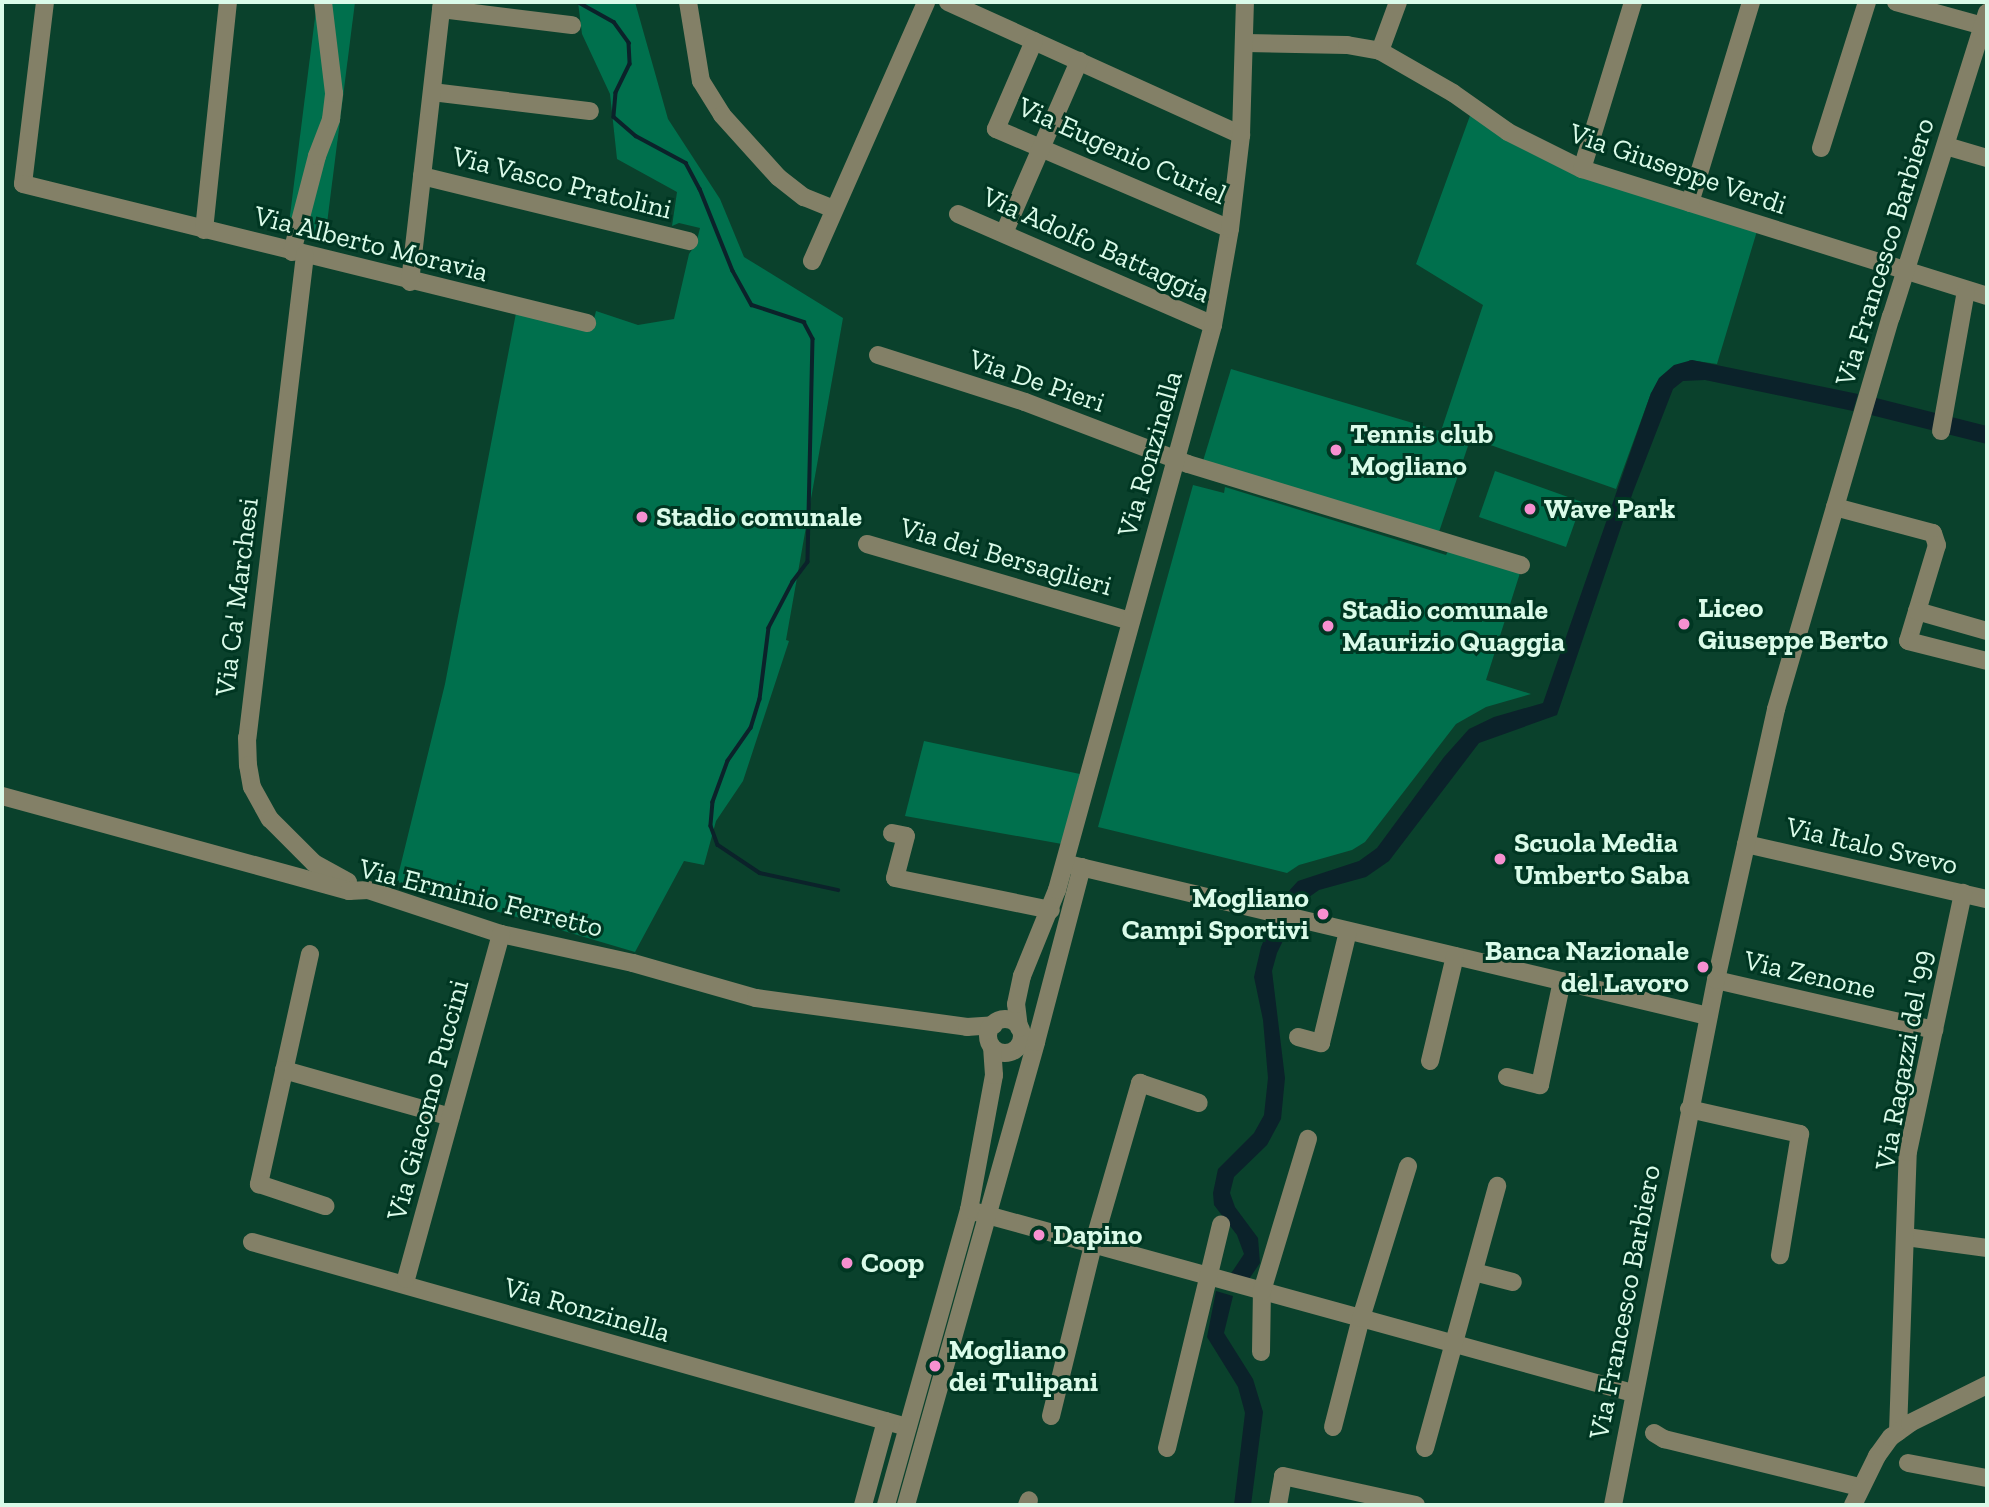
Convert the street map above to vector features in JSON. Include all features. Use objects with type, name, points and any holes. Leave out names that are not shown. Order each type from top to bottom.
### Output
[{"type":"street","name":"Via Alberto Moravia","points":[[45,2],[23,184],[410,282],[587,323]]},
{"type":"street","points":[[204,230],[228,2]]},
{"type":"street","name":"Via Ca' Marchesi","points":[[323,2],[334,93],[331,119],[317,156],[298,254],[247,737],[248,765],[252,786],[270,819],[314,863],[333,876],[368,890]]},
{"type":"street","points":[[688,2],[701,81],[722,115],[778,177],[804,197],[833,209]]},
{"type":"street","points":[[812,261],[926,2]]},
{"type":"street","points":[[948,2],[1241,135]]},
{"type":"street","name":"Via Ronzinella","points":[[906,1505],[988,1216],[1130,621],[1213,325],[1230,229],[1241,135],[1246,43],[1245,2]]},
{"type":"street","points":[[1380,51],[1398,2]]},
{"type":"street","points":[[1582,169],[1633,2]]},
{"type":"street","points":[[1690,203],[1751,2]]},
{"type":"street","points":[[1821,148],[1867,2]]},
{"type":"street","points":[[1896,2],[1985,20]]},
{"type":"street","points":[[410,282],[441,6],[572,25]]},
{"type":"street","name":"Via Francesco Barbiero","points":[[1613,1505],[1708,1016],[1784,680],[1906,272],[1985,20]]},
{"type":"street","name":"Via Eugenio Curiel","points":[[1034,41],[996,128],[1230,229]]},
{"type":"street","name":"Via Giuseppe Verdi","points":[[1246,43],[1347,45],[1380,51],[1453,93],[1508,132],[1582,169],[1987,296]]},
{"type":"street","points":[[1004,233],[1079,61]]},
{"type":"street","points":[[432,92],[590,111]]},
{"type":"street","points":[[1946,146],[1987,158]]},
{"type":"street","name":"Via Vasco Pratolini","points":[[422,176],[689,241]]},
{"type":"street","name":"Via Adolfo Battaggia","points":[[958,214],[1213,325]]},
{"type":"street","points":[[1943,424],[1966,290]]},
{"type":"street","name":"Via De Pieri","points":[[878,355],[1025,402],[1177,460],[1521,565]]},
{"type":"street","points":[[1835,507],[1925,529],[1937,538],[1908,641],[1987,661]]},
{"type":"street","name":"Via dei Bersaglieri","points":[[867,544],[1130,621]]},
{"type":"street","points":[[1917,611],[1987,631]]},
{"type":"street","name":"Via Erminio Ferretto","points":[[2,796],[349,891],[368,890],[501,934],[633,963],[756,998],[953,1026],[976,1028],[997,1022]]},
{"type":"street","points":[[892,833],[906,836],[895,878],[1051,910]]},
{"type":"street","name":"Via Italo Svevo","points":[[1746,844],[1987,898]]},
{"type":"street","points":[[1073,865],[1708,1016]]},
{"type":"street","name":"Via Ronzinella","points":[[886,1505],[969,1210],[995,1064],[989,1032],[1010,1010],[1051,910],[1073,865]]},
{"type":"street","name":"Via Ragazzi del '99","points":[[1898,1432],[1909,1152],[1963,893]]},
{"type":"street","points":[[1298,1037],[1321,1043],[1348,931]]},
{"type":"street","name":"Via Giacomo Puccini","points":[[406,1279],[501,934]]},
{"type":"street","points":[[310,954],[259,1184],[325,1206]]},
{"type":"street","points":[[1430,1061],[1455,956]]},
{"type":"street","name":"Via Zenone","points":[[1716,980],[1934,1030]]},
{"type":"street","points":[[1507,1077],[1540,1085],[1562,981]]},
{"type":"street","name":"Via Ronzinella","points":[[992,1086],[1001,1065],[1021,1040],[1016,1009],[1020,985]]},
{"type":"street","points":[[997,1022],[1010,1021],[1019,1028]]},
{"type":"street","name":"Via Erminio Ferretto","points":[[953,1026],[981,1034],[991,1045]]},
{"type":"street","points":[[991,1045],[1003,1053],[1015,1049]]},
{"type":"street","points":[[284,1070],[452,1117]]},
{"type":"street","points":[[1051,1416],[1093,1245],[1140,1083],[1199,1103]]},
{"type":"street","points":[[1689,1109],[1800,1134],[1780,1255]]},
{"type":"street","points":[[1261,1352],[1262,1291],[1308,1139]]},
{"type":"street","points":[[1333,1427],[1361,1318],[1408,1166]]},
{"type":"street","points":[[1425,1448],[1497,1186]]},
{"type":"street","points":[[969,1210],[1633,1393]]},
{"type":"street","points":[[1167,1448],[1221,1224]]},
{"type":"street","points":[[1906,1237],[1987,1248]]},
{"type":"street","name":"Via Ronzinella","points":[[252,1242],[907,1427]]},
{"type":"street","points":[[1474,1272],[1513,1282]]},
{"type":"street","points":[[1853,1505],[1877,1456],[1898,1432],[1987,1385]]},
{"type":"street","points":[[863,1505],[886,1421]]},
{"type":"street","points":[[1654,1433],[1664,1439],[1860,1487]]},
{"type":"street","points":[[1908,1463],[1987,1478]]},
{"type":"street","points":[[1278,1505],[1283,1476],[1416,1505]]},
{"type":"green space","points":[[317,2],[355,2],[325,239],[288,231]]},
{"type":"green space","name":"Stadio comunale","points":[[578,2],[635,2],[668,119],[720,199],[744,257],[843,318],[786,640],[789,641],[743,781],[716,821],[704,865],[684,861],[635,952],[394,881],[397,880],[445,684],[516,313],[591,331],[596,311],[638,325],[674,319],[689,254],[696,244],[700,228],[679,223],[672,226],[677,192],[617,159],[610,94],[582,34]]},
{"type":"green space","points":[[1471,113],[1505,136],[1757,231],[1717,364],[1690,360],[1651,393],[1616,489],[1442,428],[1483,305],[1416,264]]},
{"type":"green space","name":"Tennis club Mogliano","points":[[1231,369],[1470,440],[1439,532],[1203,461]]},
{"type":"green space","name":"Wave Park","points":[[1495,471],[1582,502],[1566,547],[1479,517]]},
{"type":"green space","name":"Stadio comunale Maurizio Quaggia","points":[[1193,485],[1224,493],[1225,487],[1446,555],[1449,549],[1520,573],[1486,680],[1531,694],[1486,707],[1456,724],[1365,842],[1352,850],[1299,865],[1287,873],[1098,827]]},
{"type":"green space","points":[[924,741],[1080,774],[1062,844],[905,816]]},
{"type":"water","points":[[1692,360],[1858,394],[1853,411],[1705,380],[1683,381],[1673,389],[1633,492],[1557,715],[1479,743],[1389,861],[1366,877],[1319,890],[1302,902],[1277,953],[1272,971],[1285,1078],[1281,1119],[1267,1145],[1234,1177],[1230,1193],[1235,1207],[1258,1238],[1260,1263],[1249,1279],[1230,1275],[1244,1254],[1237,1235],[1214,1205],[1213,1193],[1218,1169],[1254,1133],[1264,1115],[1268,1078],[1263,1020],[1254,977],[1261,947],[1270,925],[1288,892],[1298,881],[1359,861],[1377,848],[1444,757],[1469,729],[1494,717],[1543,703],[1651,393],[1659,378],[1674,365]]},
{"type":"water","points":[[1876,398],[1987,426],[1987,444],[1871,415]]},
{"type":"water","points":[[1216,1291],[1233,1296],[1224,1333],[1253,1379],[1263,1412],[1251,1505],[1234,1505],[1245,1413],[1238,1387],[1207,1337]]},
{"type":"waterway","points":[[578,2],[614,22],[629,43],[630,64],[616,93],[614,117],[636,136],[686,163],[700,189],[733,271],[752,305],[804,322],[813,339],[808,562],[793,582],[769,628],[760,699],[751,728],[728,761],[713,802],[711,826],[718,845],[760,873],[838,890]]},
{"type":"place","name":"Tennis club Mogliano","points":[[1336,450]]},
{"type":"place","name":"Wave Park","points":[[1530,509]]},
{"type":"place","name":"Stadio comunale","points":[[642,517]]},
{"type":"place","name":"Liceo Giuseppe Berto","points":[[1684,624]]},
{"type":"place","name":"Stadio comunale Maurizio Quaggia","points":[[1328,626]]},
{"type":"place","name":"Scuola Media Umberto Saba","points":[[1500,859]]},
{"type":"place","name":"Mogliano Campi Sportivi","points":[[1323,914]]},
{"type":"place","name":"Banca Nazionale del Lavoro","points":[[1703,967]]},
{"type":"place","name":"Dapino","points":[[1039,1235]]},
{"type":"place","name":"Coop","points":[[847,1263]]},
{"type":"place","name":"Mogliano dei Tulipani","points":[[935,1366]]}]
